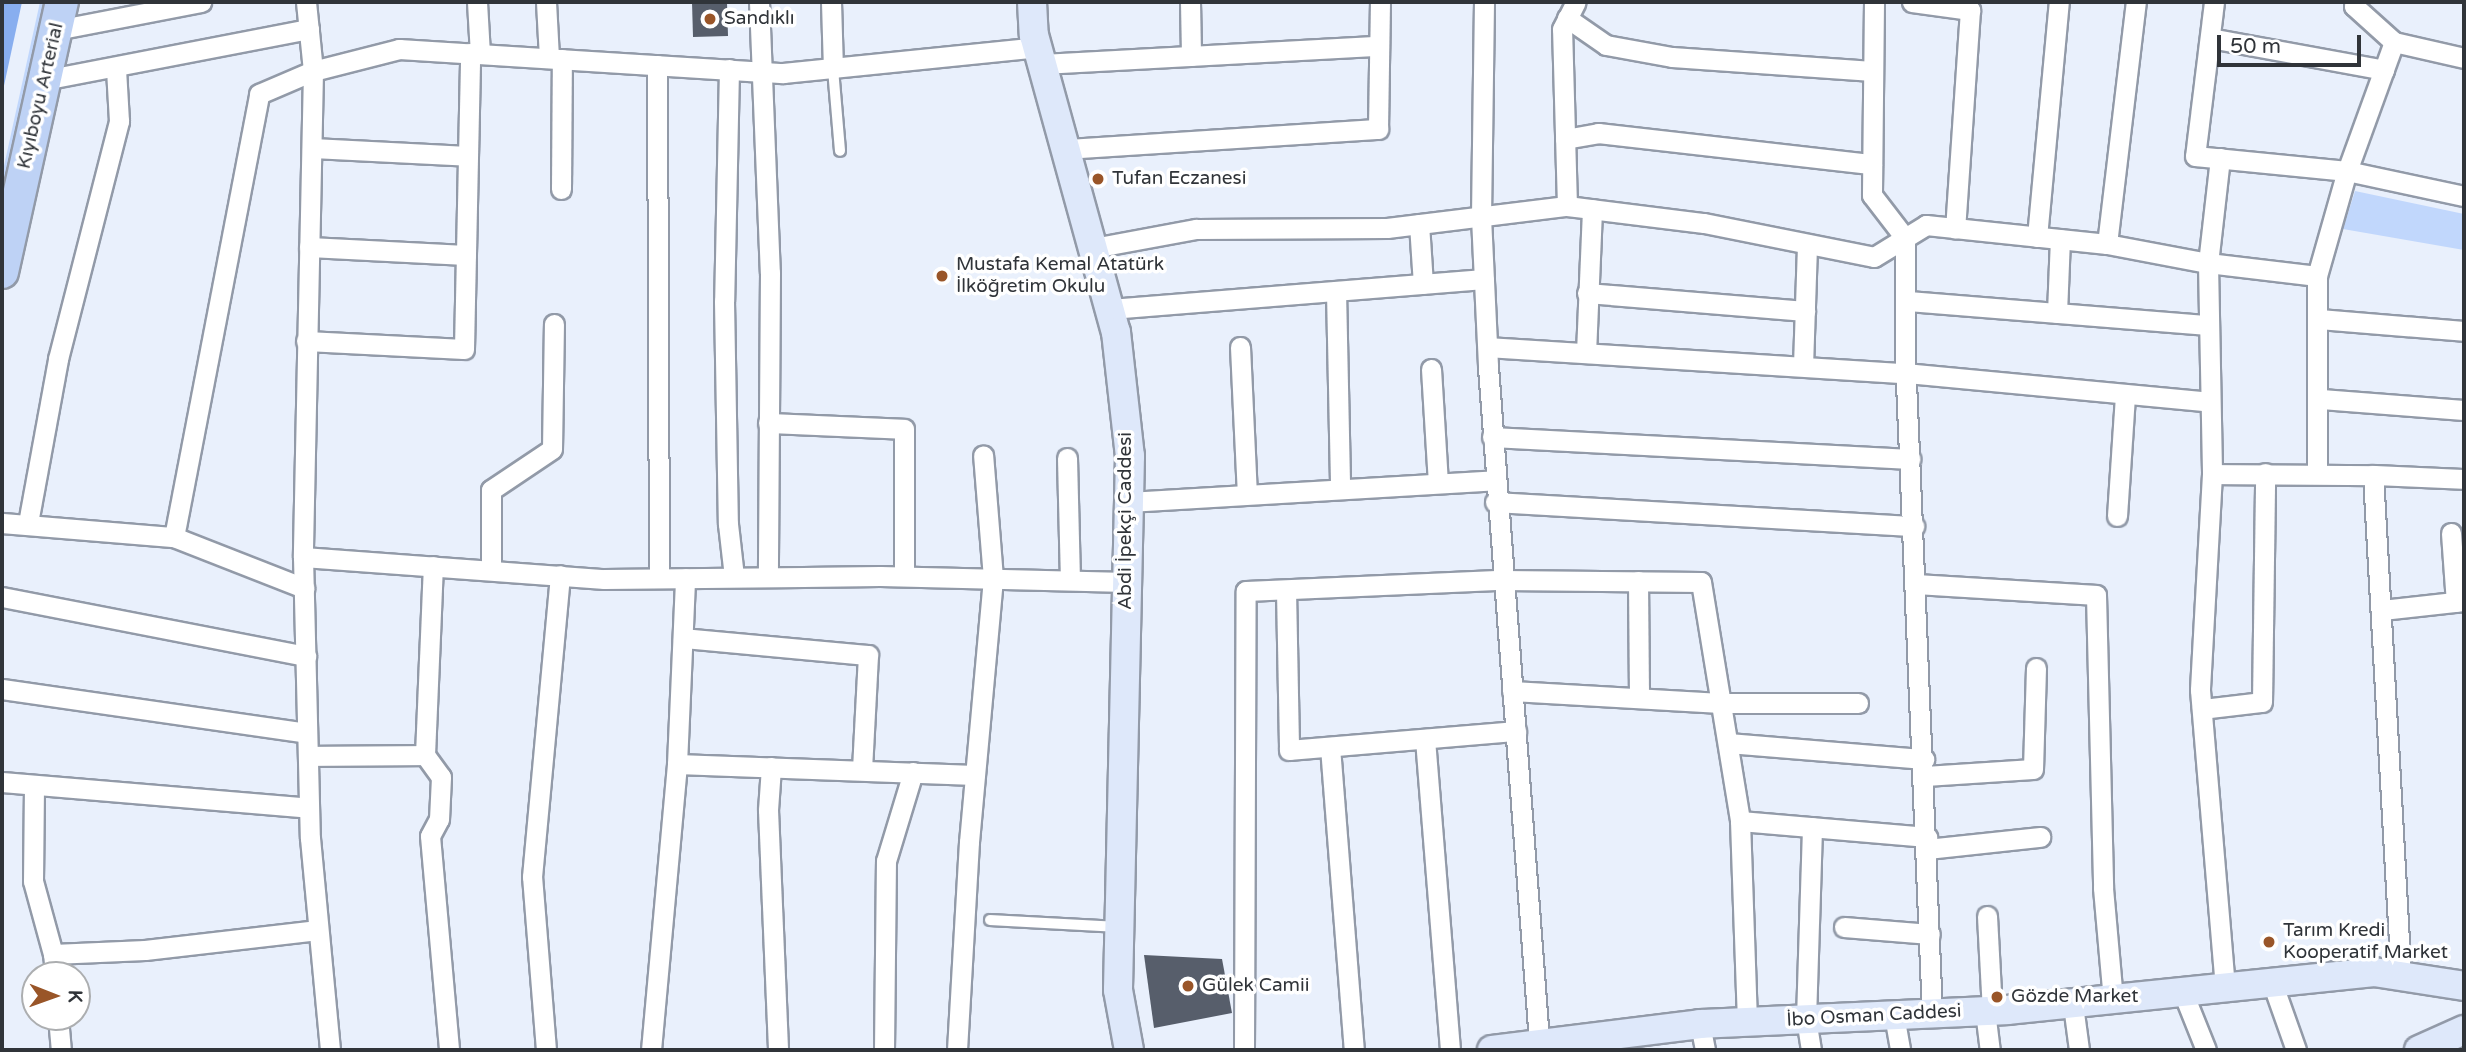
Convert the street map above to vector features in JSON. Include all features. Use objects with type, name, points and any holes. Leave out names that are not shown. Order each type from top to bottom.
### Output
[{"type":"main road","name":"Abdi İpekçi Caddesi","points":[[1032,2],[1040,56],[1110,309],[1130,456],[1118,990],[1129,1050]]},
{"type":"main road","name":"Kıyıboyu Arterial","points":[[2,272],[59,16]]},
{"type":"main road","name":"İbo Osman Caddesi","points":[[1492,1050],[1539,1041],[1598,1042],[1702,1037],[1746,1022],[2073,1005],[2184,995],[2374,972],[2464,986]]},
{"type":"main road","points":[[2419,1050],[2464,1030]]},
{"type":"street","points":[[59,16],[201,2]]},
{"type":"street","points":[[306,2],[313,71],[303,557],[307,733],[309,808],[330,1050]]},
{"type":"street","points":[[306,341],[464,349],[468,156],[477,2]]},
{"type":"street","points":[[546,2],[556,59],[561,189]]},
{"type":"street","points":[[760,2],[765,72],[768,577]]},
{"type":"street","points":[[831,2],[834,69]]},
{"type":"street","points":[[1190,2],[1191,56]]},
{"type":"street","points":[[1066,149],[1378,129],[1380,2]]},
{"type":"street","points":[[1484,2],[1481,216],[1495,502],[1516,731],[1539,1041]]},
{"type":"street","points":[[1874,2],[1872,195],[1905,238],[1908,301],[1906,373],[1925,768],[1932,1014]]},
{"type":"street","points":[[1912,2],[1970,10],[1955,228]]},
{"type":"street","points":[[2036,237],[2059,2]]},
{"type":"street","points":[[2107,244],[2136,2]]},
{"type":"street","points":[[2214,2],[2195,156],[2347,171],[2464,196]]},
{"type":"street","points":[[2355,2],[2354,6],[2395,42],[2464,58]]},
{"type":"street","points":[[1567,206],[1562,29],[1571,10],[1606,45],[1672,57],[1873,71]]},
{"type":"street","points":[[44,80],[116,69],[309,29]]},
{"type":"street","points":[[2210,38],[2384,70]]},
{"type":"street","points":[[2317,472],[2320,399],[2317,276],[2347,171],[2395,42]]},
{"type":"street","points":[[174,537],[260,94],[313,71],[400,49],[765,72],[1040,56],[1191,56],[1379,46]]},
{"type":"street","points":[[657,65],[659,578]]},
{"type":"street","points":[[28,523],[58,359],[119,121],[116,69]]},
{"type":"street","points":[[729,69],[724,301],[728,524],[734,577]]},
{"type":"street","points":[[1565,139],[1611,134],[1872,164]]},
{"type":"street","points":[[312,148],[468,156]]},
{"type":"street","points":[[2220,158],[2208,263],[2212,474],[2202,709],[2225,990]]},
{"type":"street","points":[[1093,248],[1196,229],[1419,224],[1567,206],[1704,223],[1874,257],[1926,225],[2107,244],[2208,263],[2317,276]]},
{"type":"street","points":[[1586,353],[1592,209]]},
{"type":"street","points":[[1419,224],[1423,284]]},
{"type":"street","points":[[2057,313],[2060,239]]},
{"type":"street","points":[[1803,366],[1807,244]]},
{"type":"street","points":[[309,247],[466,256]]},
{"type":"street","points":[[1110,309],[1484,279]]},
{"type":"street","points":[[1336,291],[1340,489]]},
{"type":"street","points":[[1587,293],[1805,311]]},
{"type":"street","points":[[1908,301],[2208,324]]},
{"type":"street","points":[[2319,319],[2464,331]]},
{"type":"street","points":[[491,570],[491,490],[552,449],[554,324]]},
{"type":"street","points":[[1240,347],[1247,494]]},
{"type":"street","points":[[1488,347],[1906,373],[2210,402]]},
{"type":"street","points":[[1431,369],[1438,483]]},
{"type":"street","points":[[2117,516],[2125,394]]},
{"type":"street","points":[[2320,399],[2464,410]]},
{"type":"street","points":[[768,423],[904,429],[904,576]]},
{"type":"street","points":[[1492,437],[1910,459]]},
{"type":"street","points":[[957,1050],[975,775],[993,578],[983,455]]},
{"type":"street","points":[[1067,458],[1070,580]]},
{"type":"street","points":[[2212,474],[2317,472],[2464,479]]},
{"type":"street","points":[[2202,709],[2262,702],[2265,473]]},
{"type":"street","points":[[2373,475],[2400,977]]},
{"type":"street","points":[[1129,502],[1494,480]]},
{"type":"street","points":[[1495,502],[1914,526]]},
{"type":"street","points":[[2,523],[28,523],[174,537],[304,588]]},
{"type":"street","points":[[2382,610],[2460,601],[2451,533]]},
{"type":"street","points":[[303,557],[560,575],[659,578],[904,576],[1127,582]]},
{"type":"street","points":[[433,566],[425,755],[441,777],[439,820],[429,836],[449,1050]]},
{"type":"street","points":[[546,1050],[532,877],[560,575]]},
{"type":"street","points":[[651,1050],[677,764],[685,578]]},
{"type":"street","points":[[1244,1050],[1246,592],[1502,580],[1701,582],[1741,821],[1746,1022]]},
{"type":"street","points":[[1638,582],[1639,698]]},
{"type":"street","points":[[1917,584],[2096,594],[2103,888],[2113,1001]]},
{"type":"street","points":[[1286,590],[1289,750],[1516,731]]},
{"type":"street","points":[[2,597],[306,656]]},
{"type":"street","points":[[683,638],[868,655],[862,771]]},
{"type":"street","points":[[1728,743],[1925,768],[2033,769],[2036,667]]},
{"type":"street","points":[[2,689],[307,733]]},
{"type":"street","points":[[1512,691],[1721,702],[1858,703]]},
{"type":"street","points":[[1425,739],[1450,1050]]},
{"type":"street","points":[[1330,747],[1354,1050]]},
{"type":"street","points":[[308,756],[425,755]]},
{"type":"street","points":[[677,764],[975,775]]},
{"type":"street","points":[[771,767],[768,810],[778,1050]]},
{"type":"street","points":[[884,1050],[886,861],[913,772]]},
{"type":"street","points":[[2,782],[309,808]]},
{"type":"street","points":[[34,786],[33,881],[54,961]]},
{"type":"street","points":[[1741,821],[1812,827],[1927,843],[2040,837]]},
{"type":"street","points":[[1811,1050],[1806,1019],[1812,827]]},
{"type":"street","points":[[1987,916],[1990,1050]]},
{"type":"street","points":[[1844,928],[1930,934]]},
{"type":"street","points":[[53,954],[145,950],[318,930]]},
{"type":"street","points":[[2273,985],[2296,1050]]},
{"type":"street","points":[[2184,995],[2206,1050]]},
{"type":"street","points":[[2073,1005],[2079,1050]]},
{"type":"street","points":[[1894,1015],[1900,1050]]},
{"type":"street","points":[[59,1031],[61,1050]]},
{"type":"lane","points":[[834,69],[840,150]]},
{"type":"lane","points":[[990,920],[1119,927]]},
{"type":"shaded area","points":[[40,2],[47,2],[2,212],[2,175]]},
{"type":"shaded area","points":[[2355,191],[2464,214],[2464,250],[2343,229]]},
{"type":"water","points":[[2,2],[22,2],[2,95]]},
{"type":"building","name":"Sandıklı","points":[[692,2],[727,2],[728,36],[693,37]]},
{"type":"building","name":"Gülek Camii","points":[[1144,955],[1222,959],[1232,1013],[1154,1028]]},
{"type":"place","name":"Sandıklı","points":[[710,19]]},
{"type":"place","name":"Tufan Eczanesi","points":[[1098,179]]},
{"type":"place","name":"Mustafa Kemal Atatürk İlköğretim Okulu","points":[[942,276]]},
{"type":"place","name":"Tarım Kredi Kooperatif Market","points":[[2269,942]]},
{"type":"place","name":"Gülek Camii","points":[[1188,986]]},
{"type":"place","name":"Gözde Market","points":[[1997,997]]}]
